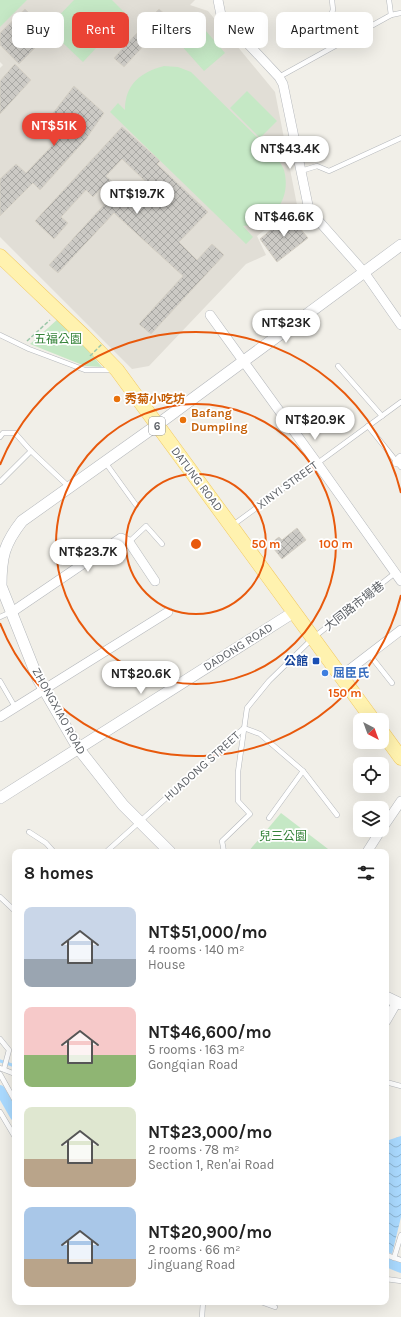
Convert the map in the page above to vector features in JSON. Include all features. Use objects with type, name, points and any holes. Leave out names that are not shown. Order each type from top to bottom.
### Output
[{"type":"main road","name":"DATUNG ROAD","points":[[0,256],[117,370],[368,713]]},
{"type":"main road","points":[[389,742],[401,758]]},
{"type":"street","points":[[218,0],[221,15],[279,77],[283,84],[309,210],[364,272],[401,324]]},
{"type":"street","name":"ZHONGXIAO ROAD","points":[[167,849],[123,805],[78,748],[38,679],[2,586],[1,580],[4,551],[11,535],[22,522],[157,425],[401,245]]},
{"type":"street","points":[[210,315],[401,581]]},
{"type":"street","points":[[12,612],[121,538],[129,542],[155,581]]},
{"type":"street","points":[[0,717],[168,612]]},
{"type":"street","name":"DADONG ROAD","points":[[0,798],[294,612]]},
{"type":"street","points":[[341,676],[401,630]]},
{"type":"street","points":[[389,819],[401,801]]},
{"type":"street","points":[[369,849],[377,837]]},
{"type":"street","points":[[389,998],[399,1003],[389,1017]]},
{"type":"lane","points":[[332,0],[332,12]]},
{"type":"lane","points":[[389,0],[391,15]]},
{"type":"lane","points":[[373,25],[391,15],[401,13]]},
{"type":"lane","points":[[279,77],[332,48]]},
{"type":"lane","points":[[301,171],[317,166],[328,171],[401,138]]},
{"type":"lane","points":[[0,335],[22,346],[85,370],[117,370]]},
{"type":"lane","points":[[338,366],[382,416]]},
{"type":"lane","name":"XINYI STREET","points":[[232,526],[401,402]]},
{"type":"lane","points":[[368,426],[400,462]]},
{"type":"lane","points":[[0,436],[3,433],[15,432],[31,451],[69,487]]},
{"type":"lane","points":[[0,482],[31,451]]},
{"type":"lane","points":[[106,462],[136,506]]},
{"type":"lane","points":[[129,542],[146,526],[162,544]]},
{"type":"lane","name":"大同路市場巷","points":[[223,849],[222,841],[250,814],[238,800],[238,772],[247,708],[269,681],[313,638],[395,573]]},
{"type":"lane","points":[[0,617],[12,612]]},
{"type":"lane","points":[[369,654],[392,683]]},
{"type":"lane","points":[[0,681],[15,707]]},
{"type":"lane","name":"HUADONG STREET","points":[[109,849],[244,728],[260,734],[303,771],[337,815]]},
{"type":"lane","points":[[269,818],[303,771]]},
{"type":"lane","points":[[29,832],[51,849]]},
{"type":"lane","points":[[0,897],[12,908]]},
{"type":"lane","points":[[0,1039],[9,1050],[2,1068],[12,1073]]},
{"type":"lane","points":[[0,1074],[12,1095]]},
{"type":"lane","points":[[389,1083],[401,1086]]},
{"type":"lane","points":[[0,1112],[12,1132]]},
{"type":"lane","points":[[394,1258],[401,1235]]},
{"type":"lane","points":[[389,1256],[401,1260]]},
{"type":"lane","points":[[389,1279],[401,1281]]},
{"type":"lane","points":[[202,1317],[203,1305]]},
{"type":"lane","points":[[269,1305],[275,1307]]},
{"type":"path","points":[[22,346],[58,312]]},
{"type":"path","points":[[90,356],[102,344]]},
{"type":"shaded area","points":[[0,0],[195,0],[190,5],[208,11],[214,18],[214,48],[239,48],[275,92],[297,205],[257,236],[266,255],[246,264],[149,366],[132,369],[0,237],[0,68],[3,65],[0,62]]},
{"type":"green space","points":[[0,0],[27,0],[15,12],[12,12],[12,15],[0,27]]},
{"type":"green space","points":[[74,0],[112,0],[124,12],[72,12],[72,48],[96,48],[83,62],[64,44],[64,12],[62,12]]},
{"type":"green space","points":[[206,31],[214,40],[214,48],[221,48],[225,53],[204,71],[184,48],[206,48]]},
{"type":"green space","points":[[164,66],[178,67],[191,72],[276,156],[284,170],[286,181],[282,201],[271,215],[253,224],[243,226],[253,237],[246,244],[110,112],[118,103],[125,110],[128,93],[136,80],[148,72]]},
{"type":"green space","points":[[247,91],[277,121],[260,138],[230,108]]},
{"type":"green space","name":"五福公園","points":[[58,319],[74,334],[102,367],[85,366],[30,344]]},
{"type":"green space","name":"兒三公園","points":[[281,813],[328,849],[251,849]]},
{"type":"water","points":[[401,1136],[401,1217],[392,1254],[389,1252],[389,1140]]},
{"type":"building","points":[[12,21],[12,48],[35,48],[19,64],[0,45],[0,33]]},
{"type":"building","points":[[137,33],[137,48],[141,48],[124,67],[114,58],[123,48],[129,48],[129,42]]},
{"type":"building","points":[[15,64],[31,80],[0,114],[0,81]]},
{"type":"building","points":[[74,86],[104,113],[86,139],[40,190],[33,183],[0,216],[0,179],[16,164],[26,173],[65,132],[50,117]]},
{"type":"building","points":[[122,127],[160,161],[157,164],[208,212],[179,242],[197,260],[212,244],[224,255],[151,334],[139,324],[183,276],[114,213],[58,273],[49,265],[112,196],[102,187],[93,197],[86,190],[61,217],[68,223],[54,239],[35,221]],"holes":[[[122,159],[145,181],[130,197],[106,176]]]},
{"type":"building","points":[[289,215],[308,238],[277,262],[260,239]]},
{"type":"building","points":[[297,528],[306,540],[282,559],[270,544],[279,537],[282,540]]},
{"type":"waterway","points":[[0,1061],[12,1065]]},
{"type":"waterway","points":[[0,1090],[12,1111]]},
{"type":"waterway","points":[[389,1263],[401,1268]]},
{"type":"place","name":"秀菊小吃坊","points":[[117,399]]},
{"type":"place","name":"Bafang Dumpling","points":[[183,420]]},
{"type":"place","name":"公館","points":[[316,661]]},
{"type":"place","name":"屈臣氏","points":[[325,673]]}]
